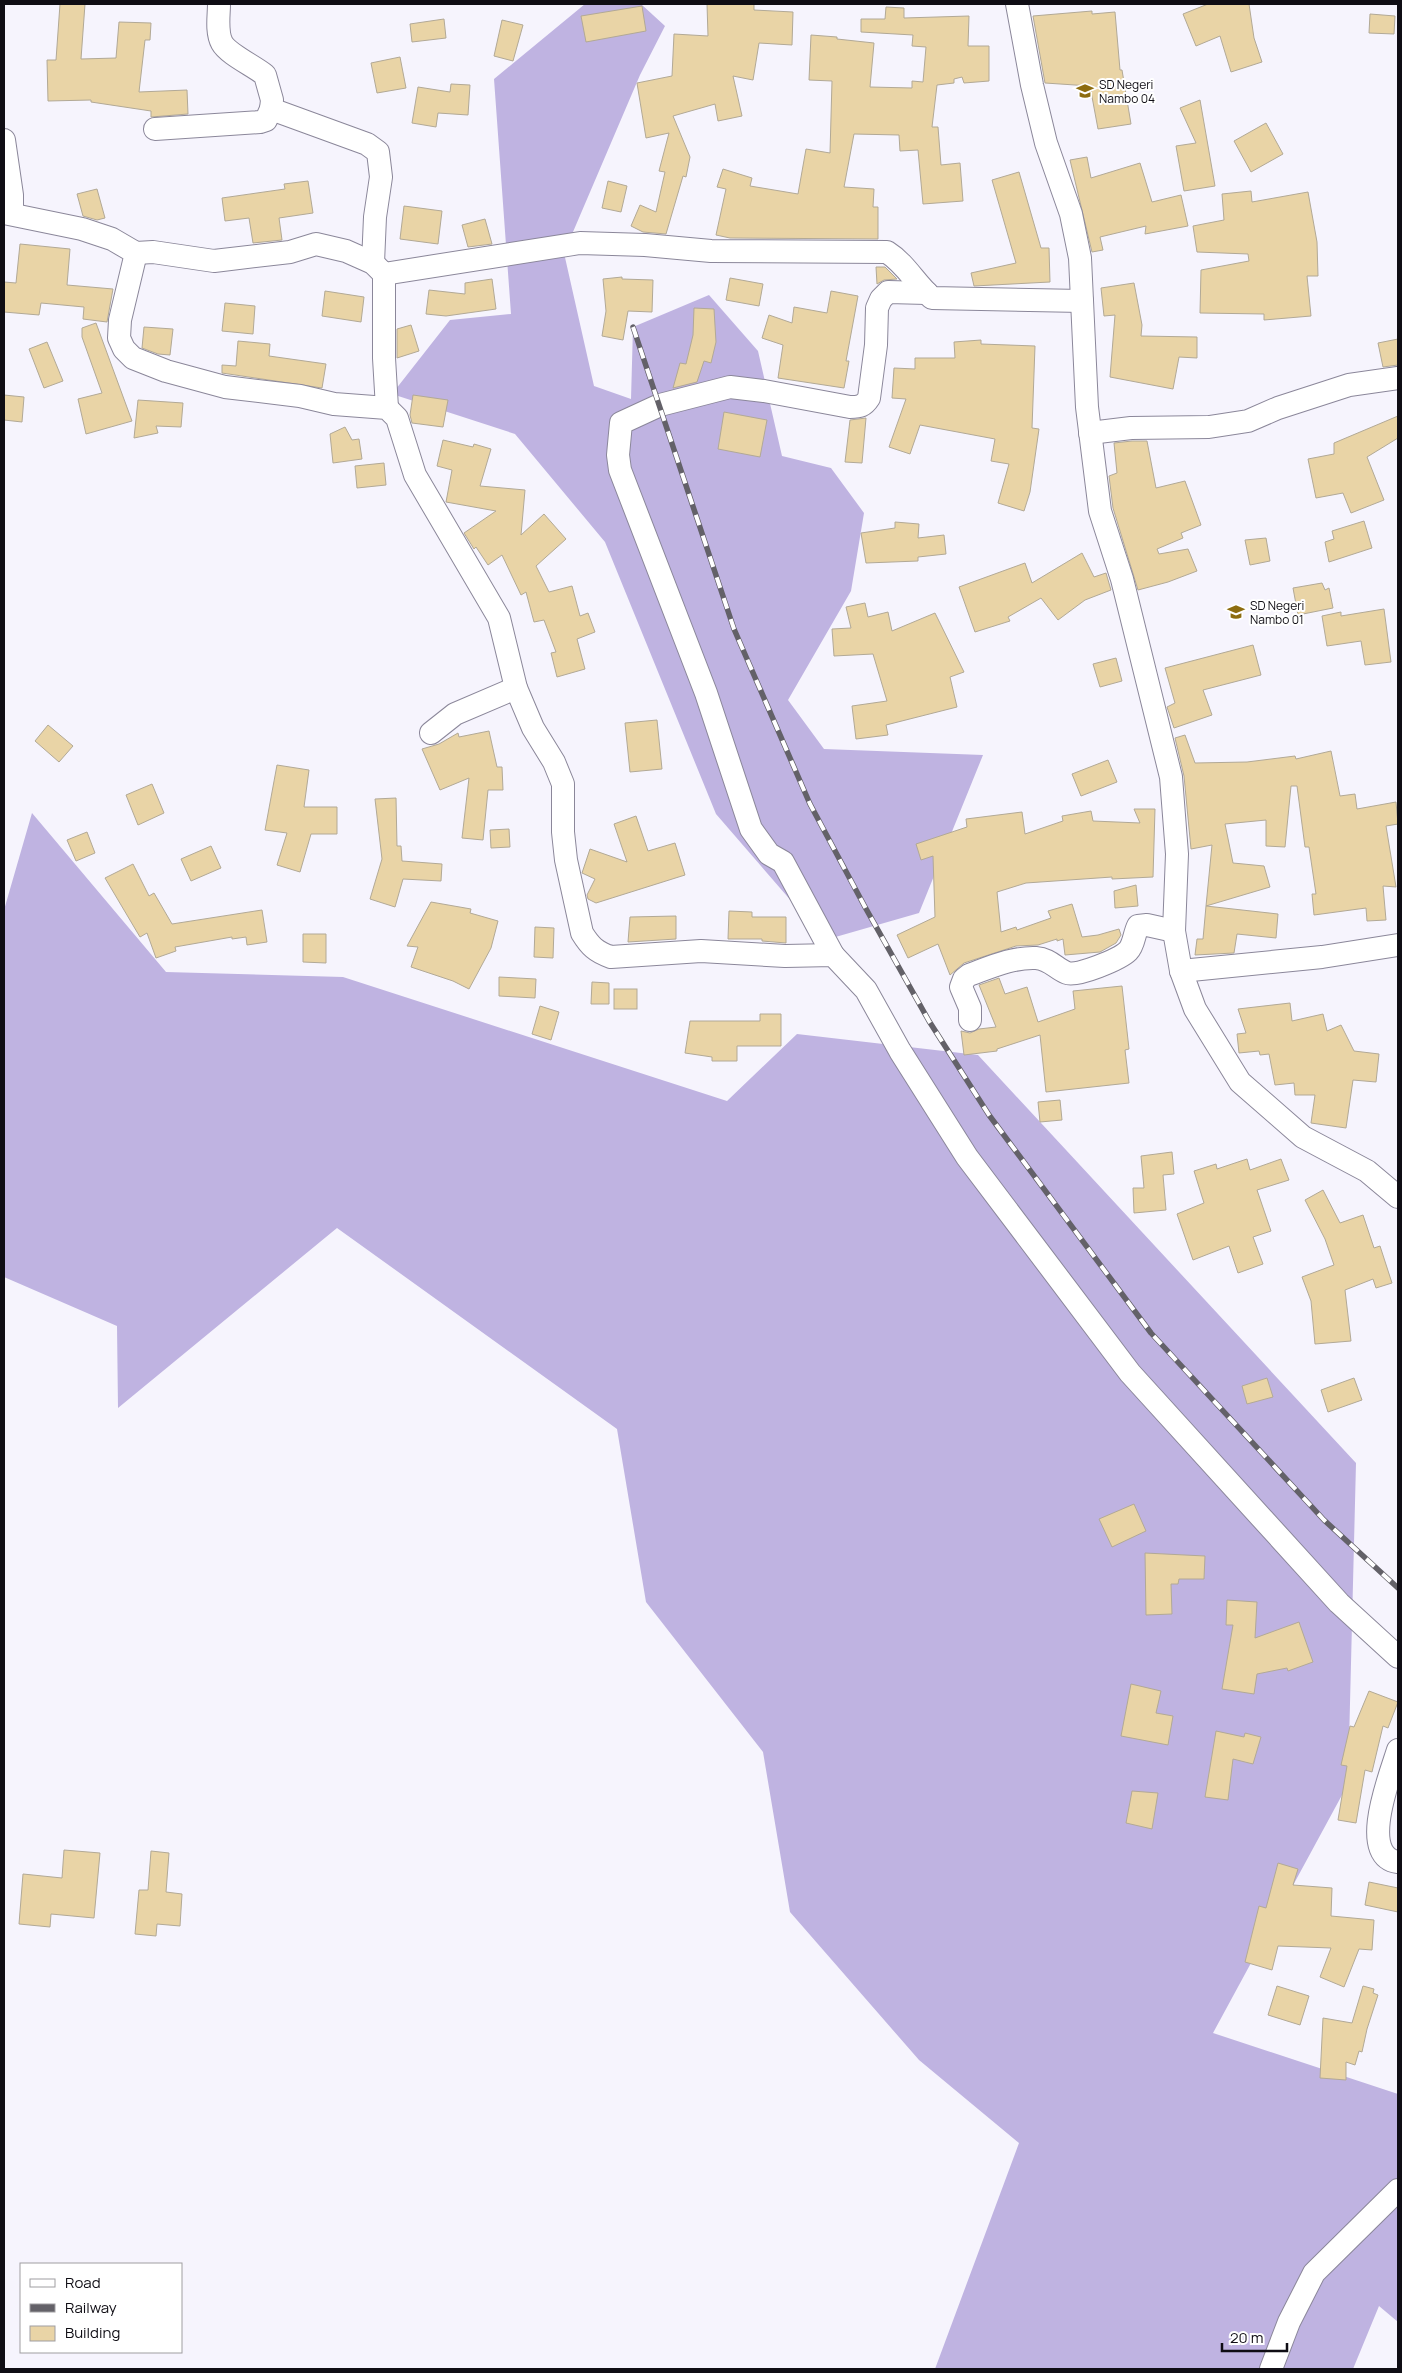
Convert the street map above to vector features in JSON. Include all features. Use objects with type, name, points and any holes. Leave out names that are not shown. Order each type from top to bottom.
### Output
[{"type":"street","points":[[155,129],[260,122],[266,120],[271,109],[272,100],[265,75],[227,49],[221,42],[219,4]]},
{"type":"street","points":[[1017,4],[1032,85],[1046,143],[1071,214],[1080,258],[1090,433],[1100,511],[1122,579],[1171,777],[1177,854],[1174,931],[1181,971],[1194,1009],[1240,1082],[1302,1137],[1367,1171],[1398,1196]]},
{"type":"street","points":[[271,109],[367,144],[378,152],[381,177],[375,217],[387,408]]},
{"type":"street","points":[[4,140],[12,195],[8,213],[82,229],[112,239],[136,253],[153,252],[214,260],[238,259],[290,252],[316,244],[346,250],[378,269],[580,243],[645,245],[712,251],[887,252],[900,259],[932,298],[1082,300]]},
{"type":"street","points":[[136,253],[120,320],[119,338],[124,349],[133,358],[166,371],[225,387],[300,396],[334,404],[387,408],[397,418],[415,475],[499,618],[516,688],[533,728],[554,762],[563,784],[566,860],[582,933],[598,953],[611,957],[701,951],[785,956],[833,955]]},
{"type":"street","points":[[927,293],[888,292],[881,299],[877,308],[876,345],[869,398],[866,404],[850,407],[764,391],[730,387],[660,405],[620,423],[618,455],[620,470],[706,692],[751,829],[770,854],[783,862],[833,955],[866,990],[900,1051],[967,1157],[1130,1373],[1339,1603],[1398,1657]]},
{"type":"street","points":[[1090,433],[1131,428],[1209,427],[1248,420],[1278,408],[1349,385],[1398,378]]},
{"type":"street","points":[[431,733],[462,710],[516,688]]},
{"type":"street","points":[[970,1020],[970,1008],[961,987],[969,975],[1016,959],[1026,958],[1049,960],[1067,973],[1078,974],[1120,957],[1128,950],[1138,926],[1147,925],[1174,931]]},
{"type":"street","points":[[1181,971],[1322,957],[1398,945]]},
{"type":"street","points":[[1398,1750],[1379,1819],[1378,1840],[1380,1850],[1384,1856],[1398,1862]]},
{"type":"street","points":[[1272,2369],[1289,2322],[1314,2273],[1398,2190]]},
{"type":"shaded area","points":[[585,4],[641,4],[665,26],[640,75],[564,253],[594,386],[631,399],[633,327],[709,295],[758,351],[782,456],[831,468],[864,513],[851,591],[788,700],[824,749],[983,755],[919,913],[825,940],[716,814],[605,542],[515,434],[392,394],[450,320],[511,314],[494,79]]},
{"type":"shaded area","points":[[32,813],[166,972],[343,977],[727,1101],[797,1034],[978,1055],[1356,1463],[1348,1784],[1213,2033],[1398,2094],[1398,2322],[1379,2306],[1353,2369],[935,2369],[1019,2143],[919,2060],[790,1912],[763,1752],[646,1602],[617,1429],[337,1228],[118,1408],[117,1326],[4,1277],[4,910]]},
{"type":"building","points":[[60,4],[85,4],[81,59],[116,58],[119,22],[151,23],[150,40],[145,40],[139,92],[187,90],[188,114],[151,117],[151,111],[91,102],[91,100],[48,101],[47,60],[56,60]]},
{"type":"building","points":[[707,4],[754,4],[754,10],[793,12],[792,45],[759,43],[753,80],[733,76],[742,116],[718,121],[715,104],[673,116],[690,157],[686,177],[683,176],[666,234],[643,232],[631,226],[640,205],[656,212],[665,172],[659,171],[669,133],[646,138],[637,83],[672,76],[674,34],[708,36]]},
{"type":"building","points":[[1208,4],[1249,4],[1254,38],[1262,62],[1231,72],[1220,36],[1196,46],[1183,14]]},
{"type":"building","points":[[642,6],[646,31],[586,42],[581,16]]},
{"type":"building","points":[[886,7],[904,8],[904,18],[969,16],[968,46],[989,46],[989,81],[964,83],[962,77],[954,79],[954,83],[937,85],[932,127],[938,127],[941,165],[960,163],[963,201],[923,204],[918,150],[900,151],[899,135],[854,134],[844,187],[874,189],[873,207],[878,207],[878,239],[730,238],[716,235],[726,189],[717,187],[723,169],[752,178],[750,186],[798,194],[806,149],[830,153],[832,81],[809,80],[811,35],[874,43],[870,87],[912,88],[912,81],[923,82],[926,47],[912,46],[913,35],[861,32],[861,19],[885,19]]},
{"type":"building","points":[[1092,11],[1092,14],[1115,12],[1120,70],[1122,70],[1131,124],[1098,129],[1090,86],[1045,83],[1033,16]]},
{"type":"building","points":[[1370,14],[1395,16],[1394,34],[1369,33]]},
{"type":"building","points":[[444,19],[446,38],[412,42],[410,24]]},
{"type":"building","points":[[502,20],[523,25],[513,61],[494,56]]},
{"type":"building","points":[[400,57],[406,88],[377,93],[371,63]]},
{"type":"building","points":[[451,84],[470,85],[468,115],[438,113],[436,127],[412,123],[418,87],[450,92]]},
{"type":"building","points":[[1200,100],[1215,186],[1184,191],[1176,146],[1196,143],[1180,108]]},
{"type":"building","points":[[1266,123],[1283,154],[1251,172],[1234,141]]},
{"type":"building","points":[[1087,157],[1091,178],[1140,163],[1152,202],[1181,195],[1188,226],[1145,234],[1146,226],[1100,237],[1103,250],[1092,252],[1070,160]]},
{"type":"building","points":[[1019,172],[1041,248],[1049,248],[1050,282],[974,286],[971,273],[1016,263],[992,180]]},
{"type":"building","points":[[308,181],[313,213],[279,218],[282,240],[253,243],[249,218],[225,221],[222,198],[285,189],[284,184]]},
{"type":"building","points":[[608,181],[627,186],[621,212],[602,208]]},
{"type":"building","points":[[97,189],[105,218],[97,220],[83,216],[77,194]]},
{"type":"building","points":[[1251,191],[1252,202],[1308,192],[1317,242],[1318,276],[1307,276],[1311,316],[1264,320],[1264,314],[1200,313],[1201,270],[1249,261],[1248,254],[1197,252],[1193,226],[1224,220],[1222,194]]},
{"type":"building","points":[[404,206],[442,211],[438,244],[400,239]]},
{"type":"building","points":[[485,219],[492,244],[468,247],[462,225]]},
{"type":"building","points":[[20,244],[70,249],[67,285],[113,289],[107,322],[83,319],[84,307],[41,303],[39,315],[4,312],[4,282],[16,283]]},
{"type":"building","points":[[876,267],[885,267],[897,279],[884,280],[877,284]]},
{"type":"building","points":[[622,277],[622,279],[653,280],[652,312],[628,311],[623,340],[602,336],[606,311],[603,279]]},
{"type":"building","points":[[730,278],[763,284],[759,306],[726,300]]},
{"type":"building","points":[[492,279],[496,309],[446,316],[426,314],[429,290],[465,294],[465,283]]},
{"type":"building","points":[[1134,283],[1142,325],[1141,336],[1197,337],[1197,358],[1179,357],[1173,389],[1110,377],[1115,315],[1104,316],[1101,288]]},
{"type":"building","points":[[325,291],[364,297],[361,322],[322,316]]},
{"type":"building","points":[[831,291],[858,296],[846,361],[849,361],[844,388],[778,378],[783,345],[762,338],[769,315],[792,323],[794,307],[827,313]]},
{"type":"building","points":[[225,303],[255,306],[253,334],[222,331]]},
{"type":"building","points":[[694,308],[714,309],[716,342],[711,363],[704,361],[697,382],[673,388],[680,363],[686,364],[693,335]]},
{"type":"building","points":[[96,323],[132,421],[86,434],[78,399],[102,393],[82,337],[82,328]]},
{"type":"building","points":[[411,325],[419,351],[397,358],[397,329]]},
{"type":"building","points":[[144,327],[173,329],[170,355],[158,354],[142,348]]},
{"type":"building","points":[[1398,339],[1398,365],[1383,367],[1378,343]]},
{"type":"building","points":[[981,340],[981,344],[1035,346],[1032,428],[1039,429],[1030,492],[1024,511],[998,503],[1009,464],[991,461],[995,439],[920,425],[910,454],[889,447],[906,399],[892,398],[894,368],[915,369],[915,358],[955,358],[954,342]]},
{"type":"building","points":[[238,341],[270,344],[269,356],[326,364],[322,388],[222,373],[222,365],[236,366]]},
{"type":"building","points":[[47,342],[63,381],[44,388],[29,349]]},
{"type":"building","points":[[4,395],[24,397],[22,422],[4,420]]},
{"type":"building","points":[[413,395],[448,400],[443,427],[412,423],[410,415]]},
{"type":"building","points":[[138,400],[183,403],[181,427],[156,426],[158,433],[134,438]]},
{"type":"building","points":[[724,412],[767,420],[760,457],[718,449]]},
{"type":"building","points":[[1398,416],[1398,438],[1367,457],[1384,500],[1351,513],[1343,493],[1316,498],[1308,459],[1334,454],[1334,443]]},
{"type":"building","points":[[866,418],[862,463],[845,462],[850,420]]},
{"type":"building","points":[[345,427],[352,440],[359,439],[362,459],[333,463],[330,434]]},
{"type":"building","points":[[443,440],[473,447],[474,444],[491,449],[480,486],[525,490],[521,535],[544,514],[566,539],[536,566],[549,592],[572,586],[580,616],[588,613],[595,632],[577,639],[585,669],[557,677],[551,653],[556,652],[544,620],[534,622],[526,592],[521,595],[502,555],[488,565],[476,547],[474,549],[464,533],[496,511],[446,502],[452,470],[437,466]]},
{"type":"building","points":[[1147,441],[1156,488],[1185,481],[1201,525],[1181,533],[1183,538],[1157,549],[1159,554],[1188,549],[1197,571],[1168,582],[1138,590],[1113,508],[1109,476],[1117,473],[1114,443]]},
{"type":"building","points":[[384,463],[386,485],[357,488],[355,466]]},
{"type":"building","points":[[1364,521],[1372,548],[1329,562],[1325,542],[1334,539],[1332,531]]},
{"type":"building","points":[[895,522],[919,524],[918,538],[944,535],[946,554],[918,557],[918,561],[866,563],[861,533],[895,528]]},
{"type":"building","points":[[1266,538],[1270,561],[1250,565],[1245,540]]},
{"type":"building","points":[[1082,553],[1094,577],[1106,573],[1111,590],[1085,600],[1058,620],[1041,598],[1008,617],[1010,621],[975,632],[959,587],[1025,563],[1032,583]]},
{"type":"building","points":[[1322,583],[1325,590],[1329,588],[1333,608],[1298,615],[1293,588]]},
{"type":"building","points":[[865,603],[868,617],[888,612],[892,631],[935,613],[964,672],[950,677],[957,707],[886,725],[888,735],[856,739],[852,706],[887,701],[873,654],[834,656],[832,629],[851,628],[846,607]]},
{"type":"building","points":[[1384,609],[1391,662],[1365,665],[1361,641],[1327,646],[1322,616],[1341,612],[1341,616]]},
{"type":"building","points":[[1253,645],[1261,675],[1203,690],[1212,715],[1174,728],[1167,707],[1175,703],[1165,668]]},
{"type":"building","points":[[1116,658],[1122,681],[1100,687],[1093,664]]},
{"type":"building","points":[[657,720],[662,769],[630,772],[625,723]]},
{"type":"building","points":[[48,725],[73,746],[59,762],[35,741]]},
{"type":"building","points":[[489,731],[497,767],[502,767],[503,790],[488,790],[483,840],[462,838],[469,778],[440,790],[422,749],[439,744],[458,733],[459,737]]},
{"type":"building","points":[[1185,735],[1195,763],[1247,762],[1295,756],[1296,759],[1331,751],[1340,796],[1355,794],[1357,809],[1396,802],[1398,824],[1386,826],[1396,887],[1383,886],[1386,920],[1367,921],[1366,908],[1314,915],[1312,894],[1316,894],[1309,847],[1305,847],[1297,786],[1291,786],[1285,847],[1266,846],[1266,820],[1225,824],[1233,863],[1264,866],[1270,887],[1206,906],[1212,845],[1191,849],[1184,776],[1175,738]]},
{"type":"building","points":[[1108,760],[1117,782],[1081,796],[1072,774]]},
{"type":"building","points":[[277,765],[309,770],[304,807],[337,807],[337,834],[311,834],[300,872],[277,865],[287,833],[265,830]]},
{"type":"building","points":[[152,784],[164,813],[138,825],[126,795]]},
{"type":"building","points":[[396,798],[397,846],[401,846],[402,861],[442,864],[441,881],[403,879],[395,907],[370,899],[382,859],[375,799]]},
{"type":"building","points":[[1134,809],[1155,809],[1153,877],[1112,879],[1112,877],[1026,883],[997,892],[1001,932],[1016,927],[1017,930],[1051,918],[1048,911],[1072,904],[1082,937],[1119,929],[1121,935],[1116,943],[1100,952],[1065,955],[1063,939],[1038,945],[1016,946],[964,963],[950,975],[938,944],[908,958],[897,935],[935,917],[933,856],[921,860],[916,844],[967,827],[966,819],[1022,812],[1025,834],[1063,821],[1062,816],[1091,811],[1093,821],[1140,823]]},
{"type":"building","points":[[636,816],[648,851],[675,843],[685,875],[596,903],[588,899],[587,895],[595,879],[582,873],[590,849],[627,862],[614,824]]},
{"type":"building","points":[[509,829],[510,847],[491,848],[490,830]]},
{"type":"building","points":[[87,832],[95,853],[76,861],[67,840]]},
{"type":"building","points":[[211,846],[221,868],[191,881],[181,859]]},
{"type":"building","points":[[133,864],[149,896],[154,893],[172,924],[262,910],[267,942],[247,945],[246,937],[232,939],[232,937],[175,947],[176,951],[156,958],[147,933],[140,937],[105,878]]},
{"type":"building","points":[[1136,885],[1138,906],[1115,908],[1114,891]]},
{"type":"building","points":[[431,902],[471,909],[470,913],[498,921],[491,948],[469,989],[453,981],[411,967],[418,947],[407,946]]},
{"type":"building","points":[[1206,906],[1278,914],[1276,938],[1237,934],[1234,953],[1195,955],[1197,939],[1203,939]]},
{"type":"building","points":[[729,911],[752,912],[752,917],[786,917],[786,943],[762,941],[762,939],[728,939]]},
{"type":"building","points":[[676,916],[676,939],[628,942],[630,917]]},
{"type":"building","points":[[535,927],[554,928],[553,958],[534,957]]},
{"type":"building","points":[[303,934],[326,934],[326,963],[303,962]]},
{"type":"building","points":[[499,977],[536,979],[535,998],[499,996]]},
{"type":"building","points":[[999,978],[1005,994],[1027,987],[1038,1022],[1075,1009],[1073,991],[1122,986],[1129,1049],[1125,1050],[1129,1083],[1046,1092],[1040,1035],[997,1049],[997,1051],[964,1055],[961,1031],[970,1033],[979,1029],[996,1027],[979,985]]},
{"type":"building","points":[[592,982],[609,983],[609,1004],[591,1004]]},
{"type":"building","points":[[614,989],[637,989],[637,1009],[614,1009]]},
{"type":"building","points":[[1290,1003],[1292,1021],[1323,1014],[1327,1031],[1341,1025],[1354,1051],[1379,1054],[1376,1082],[1353,1080],[1346,1128],[1311,1123],[1315,1095],[1295,1095],[1294,1083],[1275,1085],[1269,1054],[1260,1055],[1259,1051],[1239,1053],[1237,1034],[1246,1033],[1238,1009]]},
{"type":"building","points":[[540,1006],[559,1012],[551,1040],[532,1034]]},
{"type":"building","points":[[760,1014],[781,1014],[781,1046],[737,1046],[737,1061],[712,1061],[712,1057],[685,1053],[690,1021],[760,1021]]},
{"type":"building","points":[[1060,1100],[1062,1120],[1040,1122],[1038,1102]]},
{"type":"building","points":[[1172,1152],[1174,1174],[1163,1175],[1166,1210],[1134,1213],[1133,1188],[1144,1188],[1141,1156]]},
{"type":"building","points":[[1247,1159],[1250,1170],[1281,1159],[1289,1180],[1257,1190],[1271,1231],[1253,1237],[1263,1264],[1238,1273],[1229,1246],[1193,1260],[1177,1214],[1204,1203],[1194,1171],[1216,1164],[1217,1169]]},
{"type":"building","points":[[1323,1190],[1340,1223],[1363,1215],[1374,1248],[1380,1246],[1392,1283],[1376,1288],[1373,1279],[1345,1290],[1351,1341],[1315,1344],[1311,1301],[1302,1277],[1334,1265],[1325,1239],[1305,1200]]},
{"type":"building","points":[[1267,1378],[1273,1397],[1247,1404],[1242,1386]]},
{"type":"building","points":[[1354,1378],[1362,1400],[1328,1412],[1321,1390]]},
{"type":"building","points":[[1134,1504],[1146,1531],[1112,1547],[1099,1519]]},
{"type":"building","points":[[1145,1553],[1205,1556],[1204,1579],[1179,1579],[1178,1584],[1171,1584],[1172,1614],[1146,1615]]},
{"type":"building","points":[[1227,1600],[1257,1602],[1255,1638],[1299,1622],[1313,1662],[1288,1671],[1287,1668],[1257,1674],[1254,1694],[1222,1689],[1233,1625],[1226,1625]]},
{"type":"building","points":[[1131,1684],[1161,1691],[1156,1713],[1173,1716],[1168,1745],[1121,1736]]},
{"type":"building","points":[[1369,1691],[1398,1702],[1388,1728],[1383,1726],[1372,1772],[1365,1770],[1356,1823],[1338,1820],[1347,1766],[1341,1765],[1350,1726],[1354,1727]]},
{"type":"building","points":[[1216,1731],[1244,1737],[1245,1733],[1261,1737],[1253,1764],[1233,1759],[1228,1800],[1205,1797]]},
{"type":"building","points":[[1132,1791],[1158,1793],[1152,1829],[1126,1823]]},
{"type":"building","points":[[64,1850],[100,1853],[94,1918],[51,1914],[50,1927],[19,1924],[23,1874],[62,1878]]},
{"type":"building","points":[[151,1851],[169,1853],[166,1892],[182,1894],[180,1926],[157,1924],[156,1936],[135,1934],[139,1890],[148,1890]]},
{"type":"building","points":[[1278,1863],[1298,1869],[1293,1885],[1332,1888],[1331,1916],[1374,1920],[1372,1950],[1359,1949],[1344,1987],[1320,1977],[1331,1948],[1278,1946],[1272,1970],[1245,1962],[1259,1906],[1266,1908]]},
{"type":"building","points":[[1369,1882],[1398,1888],[1398,1912],[1365,1905]]},
{"type":"building","points":[[1277,1986],[1309,1996],[1300,2025],[1268,2015]]},
{"type":"building","points":[[1363,1986],[1374,1989],[1373,1993],[1378,1995],[1362,2052],[1359,2051],[1355,2065],[1346,2062],[1346,2080],[1320,2078],[1323,2018],[1352,2023]]},
{"type":"railway","points":[[633,327],[734,629],[810,804],[929,1021],[989,1115],[1151,1333],[1324,1520],[1398,1588]]},
{"type":"place","name":"SD Negeri Nambo 04","points":[[1085,91]]},
{"type":"place","name":"SD Negeri Nambo 01","points":[[1236,612]]}]
